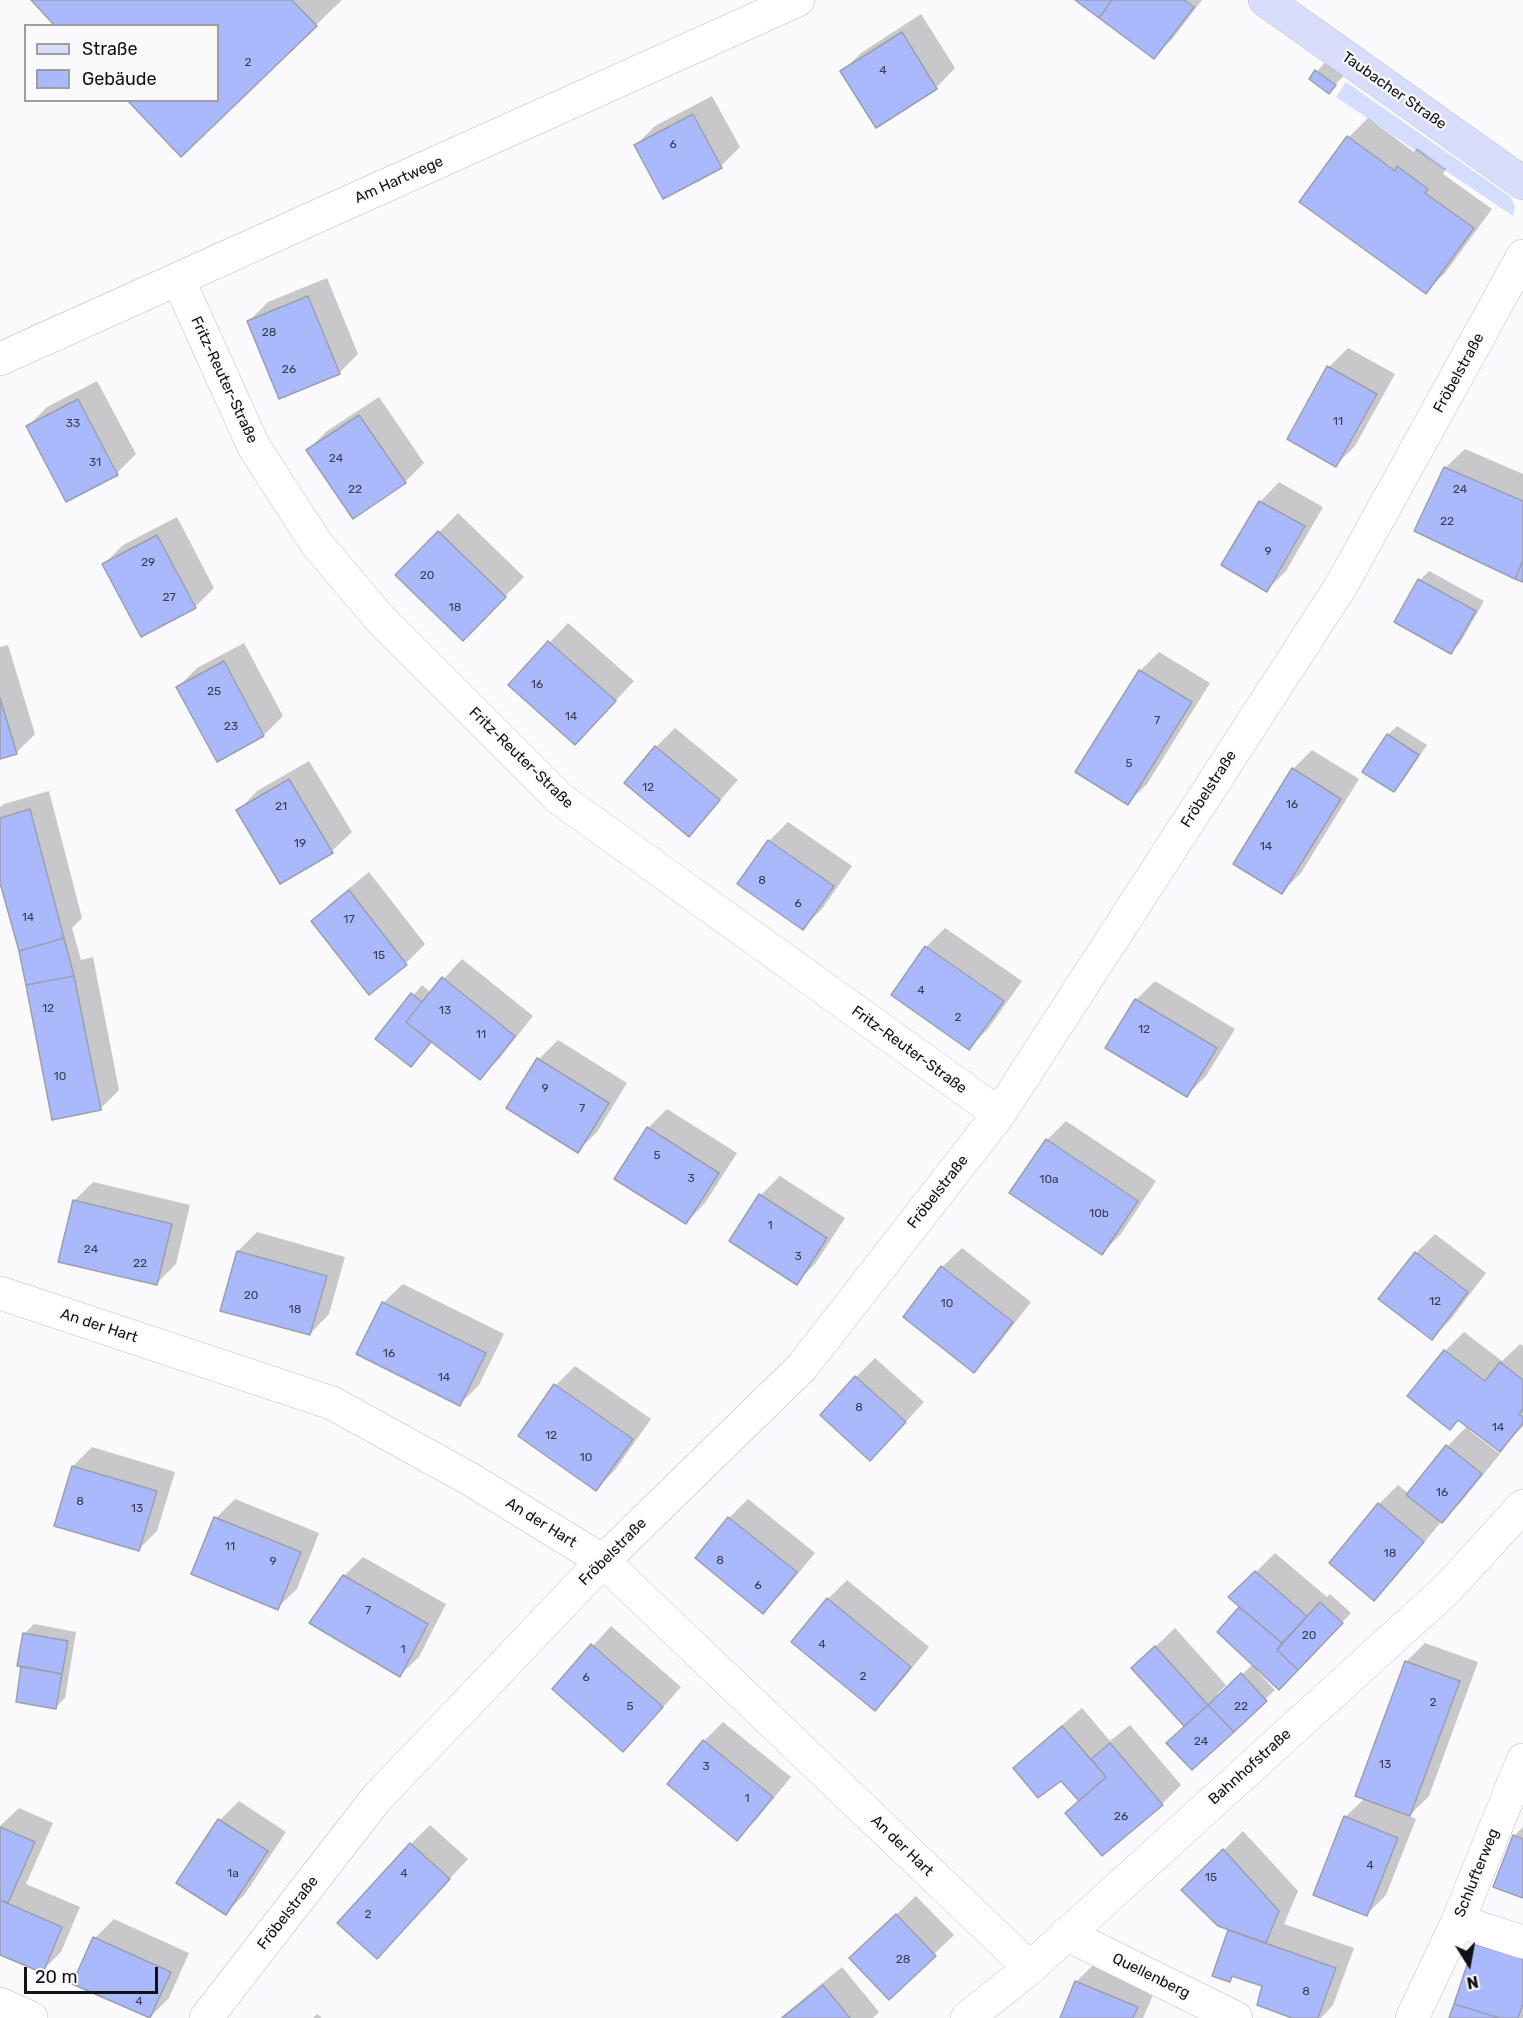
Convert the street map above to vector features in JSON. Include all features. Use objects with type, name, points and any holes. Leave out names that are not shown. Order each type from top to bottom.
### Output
[{"type":"street","name":"Am Hartwege","points":[[0,359],[798,0]]},
{"type":"street","name":"Taubacher Straße","points":[[1265,0],[1523,183]]},
{"type":"street","name":"Fröbelstraße","points":[[206,2018],[376,1798],[603,1561],[802,1366],[999,1114],[1341,586],[1523,256]]},
{"type":"street","name":"Fritz-Reuter-Straße","points":[[178,279],[254,447],[316,543],[382,621],[559,798],[999,1114]]},
{"type":"street","name":"An der Hart","points":[[0,1293],[332,1403],[470,1479],[603,1561],[1030,1968]]},
{"type":"street","name":"Bahnhofstraße","points":[[967,2018],[1030,1968],[1447,1589],[1523,1506]]},
{"type":"street","name":"Schlufterweg","points":[[1412,2018],[1458,1921],[1523,1760]]},
{"type":"street","points":[[1458,1921],[1523,1942]]},
{"type":"street","name":"Quellenberg","points":[[1066,1934],[1236,2018]]},
{"type":"street","points":[[0,2004],[31,2018]]},
{"type":"shaded area","points":[[1346,82],[1511,197],[1515,207],[1513,216],[1336,97]]},
{"type":"building","points":[[31,0],[292,0],[317,26],[181,157],[129,102],[219,102],[219,24],[53,24]]},
{"type":"building","points":[[1075,0],[1112,0],[1099,18]]},
{"type":"building","points":[[1112,0],[1184,0],[1194,7],[1154,59],[1099,18]]},
{"type":"building","points":[[902,32],[937,89],[876,128],[840,71]]},
{"type":"building","points":[[1315,70],[1336,85],[1329,94],[1309,79]]},
{"type":"building","points":[[693,114],[722,168],[663,199],[634,145]]},
{"type":"building","points":[[1347,136],[1395,171],[1397,166],[1428,189],[1425,193],[1474,228],[1426,294],[1299,202]]},
{"type":"building","points":[[308,296],[340,374],[279,399],[247,321]]},
{"type":"building","points":[[1327,366],[1377,394],[1336,467],[1287,439]]},
{"type":"building","points":[[78,399],[118,475],[66,502],[26,426]]},
{"type":"building","points":[[359,415],[406,483],[353,519],[306,450]]},
{"type":"building","points":[[1444,467],[1523,501],[1523,560],[1515,579],[1414,531]]},
{"type":"building","points":[[1259,501],[1305,526],[1267,592],[1221,565]]},
{"type":"building","points":[[438,531],[506,597],[463,641],[395,575]]},
{"type":"building","points":[[157,535],[196,608],[141,637],[102,564]]},
{"type":"building","points":[[1523,560],[1523,582],[1515,579]]},
{"type":"building","points":[[1418,579],[1476,611],[1451,654],[1394,622]]},
{"type":"building","points":[[548,641],[616,701],[575,745],[508,685]]},
{"type":"building","points":[[224,661],[264,736],[217,762],[176,687]]},
{"type":"building","points":[[1139,670],[1192,702],[1128,805],[1075,772]]},
{"type":"building","points":[[0,698],[17,754],[0,759]]},
{"type":"building","points":[[1387,734],[1419,755],[1394,792],[1362,772]]},
{"type":"building","points":[[655,746],[720,800],[689,837],[624,783]]},
{"type":"building","points":[[1292,768],[1341,799],[1282,894],[1233,864]]},
{"type":"building","points":[[289,779],[333,853],[280,884],[236,810]]},
{"type":"building","points":[[30,809],[64,938],[19,951],[0,883],[0,818]]},
{"type":"building","points":[[768,840],[834,886],[803,930],[737,884]]},
{"type":"building","points":[[349,890],[407,965],[369,995],[311,921]]},
{"type":"building","points":[[64,938],[74,976],[26,985],[19,951]]},
{"type":"building","points":[[925,946],[1004,1001],[969,1050],[891,995]]},
{"type":"building","points":[[74,976],[101,1110],[52,1120],[26,985]]},
{"type":"building","points":[[442,977],[515,1036],[480,1080],[406,1022]]},
{"type":"building","points":[[411,993],[422,1002],[406,1022],[431,1042],[411,1067],[375,1039]]},
{"type":"building","points":[[1135,999],[1217,1048],[1187,1097],[1105,1048]]},
{"type":"building","points":[[537,1058],[609,1103],[578,1153],[506,1108]]},
{"type":"building","points":[[647,1127],[719,1173],[686,1224],[614,1179]]},
{"type":"building","points":[[1046,1139],[1138,1201],[1102,1255],[1009,1193]]},
{"type":"building","points":[[759,1194],[827,1238],[797,1285],[729,1241]]},
{"type":"building","points":[[73,1200],[172,1224],[157,1285],[58,1262]]},
{"type":"building","points":[[237,1251],[327,1276],[310,1335],[220,1311]]},
{"type":"building","points":[[1415,1252],[1468,1292],[1432,1340],[1378,1299]]},
{"type":"building","points":[[941,1266],[1013,1322],[974,1373],[903,1317]]},
{"type":"building","points":[[382,1302],[486,1353],[460,1406],[356,1354]]},
{"type":"building","points":[[1444,1350],[1485,1381],[1500,1362],[1523,1380],[1523,1409],[1519,1414],[1523,1417],[1523,1423],[1500,1452],[1458,1420],[1450,1430],[1407,1396]]},
{"type":"building","points":[[855,1376],[906,1422],[870,1461],[820,1415]]},
{"type":"building","points":[[554,1384],[633,1439],[596,1491],[518,1436]]},
{"type":"building","points":[[1446,1445],[1482,1474],[1442,1523],[1406,1495]]},
{"type":"building","points":[[72,1466],[157,1491],[139,1551],[54,1526]]},
{"type":"building","points":[[1378,1503],[1424,1542],[1374,1601],[1329,1563]]},
{"type":"building","points":[[214,1517],[301,1552],[278,1610],[191,1574]]},
{"type":"building","points":[[728,1517],[797,1572],[763,1614],[695,1558]]},
{"type":"building","points":[[1255,1571],[1307,1616],[1282,1643],[1228,1597]]},
{"type":"building","points":[[343,1575],[428,1624],[400,1677],[309,1623]]},
{"type":"building","points":[[827,1598],[911,1667],[875,1711],[791,1642]]},
{"type":"building","points":[[1320,1602],[1343,1623],[1298,1670],[1277,1650]]},
{"type":"building","points":[[1239,1607],[1282,1643],[1277,1650],[1298,1670],[1279,1690],[1217,1632]]},
{"type":"building","points":[[23,1633],[68,1641],[62,1674],[17,1666]]},
{"type":"building","points":[[591,1644],[663,1707],[623,1752],[552,1689]]},
{"type":"building","points":[[1155,1646],[1208,1705],[1184,1726],[1131,1668]]},
{"type":"building","points":[[1405,1661],[1460,1681],[1410,1816],[1355,1796]]},
{"type":"building","points":[[21,1666],[62,1674],[56,1709],[16,1702]]},
{"type":"building","points":[[1241,1673],[1267,1701],[1234,1732],[1208,1705]]},
{"type":"building","points":[[1208,1705],[1234,1732],[1192,1770],[1166,1743]]},
{"type":"building","points":[[1062,1726],[1106,1777],[1079,1801],[1061,1781],[1038,1798],[1013,1768]]},
{"type":"building","points":[[703,1740],[773,1797],[737,1841],[667,1784]]},
{"type":"building","points":[[1110,1743],[1163,1805],[1102,1856],[1065,1813],[1106,1777],[1091,1759]]},
{"type":"building","points":[[1344,1816],[1398,1838],[1367,1916],[1313,1895]]},
{"type":"building","points":[[218,1819],[268,1851],[226,1915],[176,1883]]},
{"type":"building","points":[[0,1827],[35,1842],[8,1903],[0,1900]]},
{"type":"building","points":[[1513,1835],[1523,1839],[1523,1898],[1493,1887]]},
{"type":"building","points":[[410,1843],[450,1879],[377,1959],[337,1923]]},
{"type":"building","points":[[1223,1849],[1279,1911],[1266,1943],[1218,1926],[1181,1890]]},
{"type":"building","points":[[0,1900],[62,1927],[43,1973],[0,1955]]},
{"type":"building","points":[[896,1914],[936,1956],[889,2000],[849,1958]]},
{"type":"building","points":[[1228,1930],[1336,1968],[1318,2018],[1292,2018],[1257,2005],[1262,1986],[1232,1976],[1230,1982],[1212,1976]]},
{"type":"building","points":[[93,1937],[171,1972],[150,2018],[72,1984]]},
{"type":"building","points":[[1474,1944],[1523,1959],[1523,2004],[1518,2018],[1500,2018],[1454,2004]]},
{"type":"building","points":[[1075,1981],[1138,2007],[1133,2018],[1060,2018]]},
{"type":"building","points":[[823,1985],[850,2018],[782,2018]]},
{"type":"building","points":[[1454,2004],[1500,2018],[1449,2018]]}]
